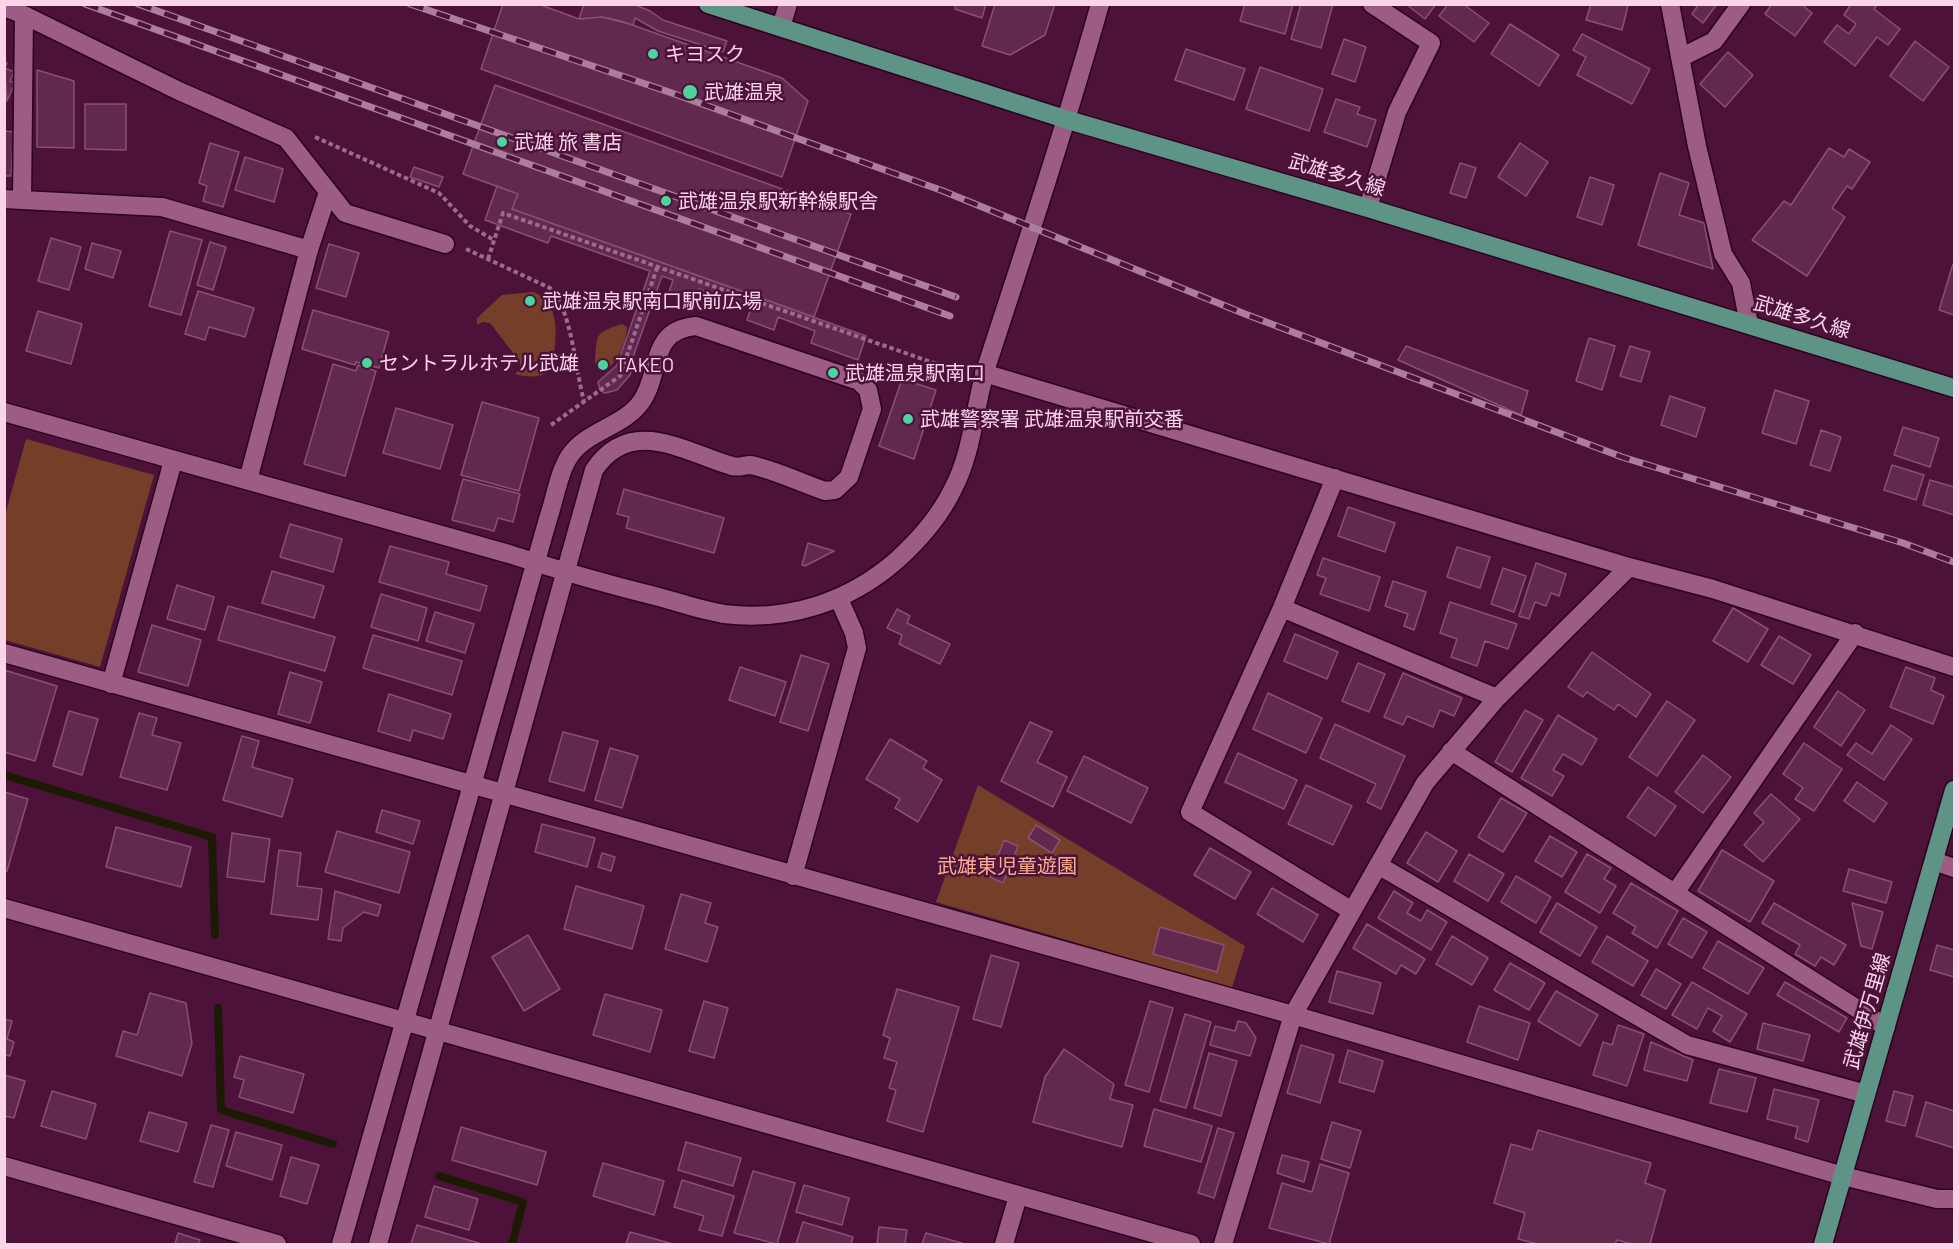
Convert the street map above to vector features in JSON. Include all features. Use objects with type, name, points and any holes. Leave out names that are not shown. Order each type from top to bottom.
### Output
[{"type":"main road","name":"武雄多久線","points":[[708,4],[1068,120],[1368,208],[1954,388]]},
{"type":"main road","name":"武雄伊万里線","points":[[1823,1245],[1954,790]]},
{"type":"street","points":[[781,27],[788,4]]},
{"type":"street","points":[[4,412],[173,461],[248,480],[565,573],[724,614],[776,615],[839,599],[887,569],[909,549],[954,488],[973,432],[984,373],[1068,120],[1100,4]]},
{"type":"street","points":[[1368,208],[1397,112],[1431,43],[1372,4]]},
{"type":"street","points":[[1670,4],[1696,146],[1723,254],[1741,283],[1749,324]]},
{"type":"street","points":[[1680,58],[1714,41],[1741,4]]},
{"type":"street","points":[[4,7],[179,91],[286,138],[345,213],[445,244]]},
{"type":"street","points":[[24,15],[13,200],[162,207],[309,250]]},
{"type":"street","points":[[248,480],[309,250],[328,192]]},
{"type":"street","points":[[341,1245],[569,456],[580,444],[634,411],[646,392],[662,346],[675,330],[696,326],[859,381],[868,390],[872,409],[849,477],[835,490],[825,491],[750,465],[736,468],[669,443],[644,439],[618,447],[600,460],[594,470],[378,1245]]},
{"type":"street","points":[[984,373],[1629,567],[1713,589],[1855,633],[1954,667]]},
{"type":"street","points":[[111,684],[173,461]]},
{"type":"street","points":[[1335,478],[1282,608],[1190,812],[1352,911]]},
{"type":"street","points":[[1223,1245],[1293,1015],[1425,783],[1497,698],[1629,567]]},
{"type":"street","points":[[793,876],[857,648],[854,633],[839,599]]},
{"type":"street","points":[[1282,608],[1497,698]]},
{"type":"street","points":[[1675,893],[1855,633]]},
{"type":"street","points":[[4,653],[1293,1015],[1843,1176],[1937,1198],[1954,1199]]},
{"type":"street","points":[[1451,751],[1886,1027]]},
{"type":"street","points":[[1934,861],[1954,868]]},
{"type":"street","points":[[1378,865],[1687,1045],[1866,1094]]},
{"type":"street","points":[[4,908],[1191,1245]]},
{"type":"street","points":[[4,1166],[277,1245]]},
{"type":"street","points":[[1004,1245],[1018,1196]]},
{"type":"path","points":[[304,133],[439,193],[470,226],[494,240]]},
{"type":"path","points":[[488,259],[503,213],[957,371]]},
{"type":"path","points":[[544,227],[546,221]]},
{"type":"path","points":[[445,244],[488,259],[550,288],[559,297],[568,320],[584,401]]},
{"type":"path","points":[[551,425],[620,376],[657,268]]},
{"type":"green space","points":[[534,292],[544,298],[554,315],[555,347],[552,368],[549,371],[535,376],[524,376],[515,374],[520,369],[520,362],[490,323],[483,322],[477,325],[477,318],[502,295]]},
{"type":"green space","points":[[622,324],[627,327],[625,340],[616,360],[602,372],[595,362],[597,340],[606,330]]},
{"type":"green space","points":[[26,439],[154,475],[100,667],[5,640],[5,515]]},
{"type":"green space","name":"武雄東児童遊園","points":[[978,785],[1245,946],[1232,988],[936,902]]},
{"type":"building","points":[[503,4],[538,4],[579,19],[602,17],[621,21],[782,78],[808,101],[782,177],[481,69]]},
{"type":"building","points":[[584,4],[633,4],[650,11],[663,20],[727,41],[723,52],[658,31],[635,18],[633,25],[602,17],[579,19]]},
{"type":"building","points":[[956,4],[986,4],[982,18],[955,9]]},
{"type":"building","points":[[995,4],[1055,4],[1045,35],[1010,55],[982,46]]},
{"type":"building","points":[[1245,4],[1293,4],[1285,34],[1240,21]]},
{"type":"building","points":[[1301,4],[1333,4],[1321,48],[1291,39]]},
{"type":"building","points":[[1406,4],[1436,4],[1425,19]]},
{"type":"building","points":[[1448,4],[1463,4],[1489,23],[1474,42],[1439,16]]},
{"type":"building","points":[[1591,4],[1628,5],[1622,30],[1586,20]]},
{"type":"building","points":[[1694,4],[1717,4],[1703,23],[1692,14],[1697,7]]},
{"type":"building","points":[[1772,4],[1801,4],[1812,13],[1795,36],[1765,14]]},
{"type":"building","points":[[1851,4],[1878,4],[1874,9],[1900,29],[1888,45],[1877,37],[1855,66],[1824,42],[1837,25],[1849,34],[1856,24],[1844,15]]},
{"type":"building","points":[[1510,24],[1559,55],[1539,86],[1491,54]]},
{"type":"building","points":[[1582,34],[1650,69],[1632,104],[1577,75],[1586,57],[1573,50]]},
{"type":"building","points":[[1344,39],[1366,47],[1355,82],[1332,74]]},
{"type":"building","points":[[1915,41],[1949,67],[1923,101],[1890,76]]},
{"type":"building","points":[[1186,49],[1245,69],[1234,100],[1175,80]]},
{"type":"building","points":[[1728,52],[1753,75],[1725,107],[1700,84]]},
{"type":"building","points":[[4,62],[7,63],[5,68],[14,72],[10,81],[15,83],[7,101]]},
{"type":"building","points":[[1260,67],[1323,89],[1309,131],[1246,109]]},
{"type":"building","points":[[37,70],[74,81],[74,148],[37,147]]},
{"type":"building","name":"武雄温泉駅新幹線駅舎","points":[[495,85],[851,214],[814,317],[512,209],[518,194],[463,174]]},
{"type":"building","points":[[1336,99],[1360,107],[1357,114],[1376,120],[1367,147],[1324,132]]},
{"type":"building","points":[[85,104],[126,104],[126,150],[85,149]]},
{"type":"building","points":[[4,131],[14,132],[11,176],[4,176]]},
{"type":"building","points":[[210,143],[239,152],[223,207],[203,201],[207,186],[199,183]]},
{"type":"building","points":[[1520,143],[1548,162],[1526,196],[1498,177]]},
{"type":"building","points":[[1829,148],[1844,157],[1849,149],[1870,162],[1852,189],[1847,186],[1832,208],[1845,217],[1807,276],[1752,240],[1784,201],[1791,205]]},
{"type":"building","points":[[245,157],[283,169],[274,202],[235,190]]},
{"type":"building","points":[[1460,163],[1476,168],[1466,198],[1450,193]]},
{"type":"building","points":[[414,167],[443,177],[439,187],[410,177]]},
{"type":"building","points":[[1660,173],[1689,183],[1679,215],[1704,223],[1713,269],[1638,245]]},
{"type":"building","points":[[1590,177],[1614,185],[1602,225],[1577,217]]},
{"type":"building","points":[[497,186],[518,194],[512,209],[866,336],[858,360],[811,343],[815,331],[778,317],[774,330],[747,320],[751,308],[699,289],[694,301],[669,292],[673,280],[662,276],[633,357],[635,360],[630,375],[617,390],[605,393],[600,390],[598,382],[617,365],[650,271],[551,236],[548,243],[485,220]]},
{"type":"building","points":[[170,231],[202,240],[181,315],[149,306]]},
{"type":"building","points":[[51,238],[81,247],[69,290],[38,281]]},
{"type":"building","points":[[210,242],[226,247],[213,290],[197,285]]},
{"type":"building","points":[[92,243],[121,251],[113,278],[85,269]]},
{"type":"building","points":[[329,244],[359,253],[346,297],[316,288]]},
{"type":"building","points":[[1954,265],[1954,315],[1939,310]]},
{"type":"building","points":[[198,291],[254,308],[245,337],[209,327],[205,340],[185,334]]},
{"type":"building","points":[[313,310],[389,332],[379,368],[356,362],[355,365],[302,349]]},
{"type":"building","points":[[38,311],[82,324],[71,364],[26,351]]},
{"type":"building","points":[[1589,338],[1615,346],[1602,390],[1576,381]]},
{"type":"building","points":[[1406,346],[1528,391],[1521,415],[1398,360]]},
{"type":"building","points":[[1630,346],[1650,352],[1641,382],[1620,376]]},
{"type":"building","points":[[333,364],[356,371],[358,365],[376,371],[345,476],[304,464]]},
{"type":"building","points":[[902,379],[936,390],[914,459],[879,446]]},
{"type":"building","points":[[1775,390],[1809,401],[1796,444],[1762,433]]},
{"type":"building","points":[[1670,396],[1705,408],[1696,437],[1661,425]]},
{"type":"building","points":[[482,402],[539,418],[519,491],[461,475]]},
{"type":"building","points":[[396,408],[453,425],[440,469],[383,453]]},
{"type":"building","points":[[1903,427],[1939,438],[1930,467],[1894,455]]},
{"type":"building","points":[[1821,430],[1841,437],[1830,471],[1810,465]]},
{"type":"building","points":[[1892,465],[1924,475],[1916,500],[1884,490]]},
{"type":"building","points":[[463,479],[520,494],[513,522],[498,518],[494,531],[452,520]]},
{"type":"building","points":[[1930,480],[1954,487],[1954,515],[1923,505]]},
{"type":"building","points":[[624,489],[724,518],[714,553],[626,528],[629,517],[617,514]]},
{"type":"building","points":[[1348,507],[1395,523],[1385,552],[1338,536]]},
{"type":"building","points":[[290,524],[342,539],[333,572],[280,557]]},
{"type":"building","points":[[808,543],[834,551],[805,566],[802,565]]},
{"type":"building","points":[[390,546],[449,562],[446,574],[487,586],[480,611],[379,582]]},
{"type":"building","points":[[1457,547],[1490,557],[1480,588],[1447,577]]},
{"type":"building","points":[[1323,558],[1380,577],[1369,611],[1320,594],[1326,578],[1317,575]]},
{"type":"building","points":[[1536,563],[1566,574],[1559,596],[1551,593],[1546,606],[1535,602],[1529,619],[1519,616]]},
{"type":"building","points":[[1503,568],[1526,576],[1514,612],[1491,604]]},
{"type":"building","points":[[272,571],[324,586],[314,618],[262,603]]},
{"type":"building","points":[[1393,581],[1426,592],[1414,630],[1404,626],[1408,614],[1385,606]]},
{"type":"building","points":[[177,585],[214,597],[205,630],[167,619]]},
{"type":"building","points":[[381,594],[427,608],[418,641],[371,627]]},
{"type":"building","points":[[1450,602],[1517,624],[1508,649],[1485,641],[1477,666],[1451,657],[1457,639],[1440,633]]},
{"type":"building","points":[[228,606],[335,637],[325,671],[218,640]]},
{"type":"building","points":[[1733,608],[1768,629],[1748,662],[1713,641]]},
{"type":"building","points":[[897,609],[910,616],[907,623],[950,644],[940,664],[899,644],[902,635],[887,628]]},
{"type":"building","points":[[435,612],[474,624],[465,653],[426,641]]},
{"type":"building","points":[[152,625],[201,640],[188,686],[138,672]]},
{"type":"building","points":[[1295,634],[1338,652],[1327,679],[1284,661]]},
{"type":"building","points":[[373,635],[462,661],[452,695],[363,668]]},
{"type":"building","points":[[1779,636],[1811,655],[1793,684],[1761,665]]},
{"type":"building","points":[[1592,652],[1651,694],[1636,717],[1618,704],[1614,710],[1587,692],[1583,697],[1568,687]]},
{"type":"building","points":[[801,655],[829,664],[808,731],[780,722]]},
{"type":"building","points":[[1358,663],[1385,674],[1369,712],[1342,701]]},
{"type":"building","points":[[740,667],[786,682],[775,716],[729,700]]},
{"type":"building","points":[[1906,667],[1935,678],[1931,690],[1944,696],[1933,724],[1890,707]]},
{"type":"building","points":[[4,670],[57,686],[35,761],[4,752]]},
{"type":"building","points":[[290,672],[322,682],[310,723],[278,714]]},
{"type":"building","points":[[1403,673],[1462,698],[1454,716],[1440,710],[1433,727],[1407,716],[1403,725],[1384,717]]},
{"type":"building","points":[[1838,691],[1865,710],[1841,746],[1814,727]]},
{"type":"building","points":[[1268,693],[1322,718],[1306,753],[1253,729]]},
{"type":"building","points":[[389,694],[451,714],[443,739],[413,730],[410,741],[378,731]]},
{"type":"building","points":[[1667,701],[1695,720],[1657,776],[1629,757]]},
{"type":"building","points":[[1525,710],[1543,720],[1512,772],[1495,762]]},
{"type":"building","points":[[69,711],[98,719],[82,775],[53,766]]},
{"type":"building","points":[[139,713],[157,718],[152,735],[181,743],[167,790],[120,777]]},
{"type":"building","points":[[1558,715],[1597,739],[1582,765],[1563,754],[1553,770],[1564,776],[1552,796],[1521,778]]},
{"type":"building","points":[[1030,722],[1052,732],[1037,762],[1067,777],[1053,807],[1001,781]]},
{"type":"building","points":[[1335,724],[1405,756],[1381,809],[1367,802],[1376,784],[1320,758]]},
{"type":"building","points":[[1891,725],[1912,739],[1884,780],[1847,755],[1856,743],[1872,754]]},
{"type":"building","points":[[563,732],[598,741],[584,791],[549,781]]},
{"type":"building","points":[[242,736],[259,741],[252,767],[293,779],[282,817],[223,800]]},
{"type":"building","points":[[890,739],[927,761],[923,768],[942,780],[918,822],[895,808],[900,799],[866,779]]},
{"type":"building","points":[[1804,743],[1842,769],[1814,811],[1795,799],[1803,788],[1783,774]]},
{"type":"building","points":[[610,748],[638,756],[622,808],[595,800]]},
{"type":"building","points":[[1238,753],[1297,780],[1284,809],[1225,782]]},
{"type":"building","points":[[1703,755],[1731,777],[1703,813],[1675,792]]},
{"type":"building","points":[[1084,756],[1148,788],[1131,823],[1067,791]]},
{"type":"building","points":[[1857,782],[1887,803],[1874,822],[1844,801]]},
{"type":"building","points":[[1306,785],[1352,806],[1333,845],[1288,824]]},
{"type":"building","points":[[1648,787],[1676,806],[1655,836],[1627,817]]},
{"type":"building","points":[[4,792],[28,799],[7,871],[4,870]]},
{"type":"building","points":[[1771,794],[1800,819],[1763,862],[1744,845],[1764,822],[1754,813]]},
{"type":"building","points":[[1501,798],[1527,813],[1503,852],[1478,837]]},
{"type":"building","points":[[382,810],[420,821],[413,844],[376,832]]},
{"type":"building","points":[[542,824],[595,838],[587,867],[535,852]]},
{"type":"building","points":[[1036,825],[1060,840],[1052,853],[1028,838]]},
{"type":"building","points":[[116,827],[191,847],[181,887],[106,867]]},
{"type":"building","points":[[337,831],[410,852],[399,893],[325,872]]},
{"type":"building","points":[[1426,832],[1457,851],[1438,882],[1407,863]]},
{"type":"building","points":[[232,833],[270,839],[264,882],[227,877]]},
{"type":"building","points":[[1550,836],[1577,852],[1562,877],[1535,861]]},
{"type":"building","points":[[1004,840],[1018,846],[1003,883],[990,877]]},
{"type":"building","points":[[1210,848],[1251,872],[1235,899],[1194,875]]},
{"type":"building","points":[[279,850],[301,853],[297,886],[322,889],[318,920],[271,914]]},
{"type":"building","points":[[1722,850],[1774,881],[1750,922],[1698,891]]},
{"type":"building","points":[[602,853],[615,857],[611,871],[598,867]]},
{"type":"building","points":[[1469,854],[1504,874],[1488,901],[1454,881]]},
{"type":"building","points":[[1587,854],[1611,868],[1604,879],[1616,886],[1600,913],[1565,892]]},
{"type":"building","points":[[1849,869],[1892,882],[1886,903],[1843,891]]},
{"type":"building","points":[[1516,876],[1551,897],[1536,923],[1501,902]]},
{"type":"building","points":[[1631,883],[1678,911],[1657,948],[1632,933],[1636,927],[1613,913]]},
{"type":"building","points":[[576,886],[644,906],[632,949],[564,929]]},
{"type":"building","points":[[1272,888],[1318,915],[1303,942],[1257,914]]},
{"type":"building","points":[[335,891],[381,905],[378,916],[364,912],[343,928],[341,941],[328,939]]},
{"type":"building","points":[[1394,891],[1413,903],[1407,913],[1421,921],[1427,910],[1447,922],[1431,950],[1378,918]]},
{"type":"building","points":[[681,894],[711,903],[705,923],[718,927],[707,962],[665,949]]},
{"type":"building","points":[[1557,903],[1597,927],[1580,956],[1540,932]]},
{"type":"building","points":[[1774,903],[1846,945],[1834,965],[1821,957],[1815,966],[1795,954],[1800,945],[1762,923]]},
{"type":"building","points":[[1852,903],[1883,912],[1872,949],[1861,946]]},
{"type":"building","points":[[1683,918],[1707,932],[1692,958],[1668,944]]},
{"type":"building","points":[[1367,924],[1425,959],[1416,974],[1401,965],[1396,974],[1353,948]]},
{"type":"building","points":[[1160,927],[1224,945],[1217,972],[1153,954]]},
{"type":"building","points":[[528,935],[560,989],[524,1011],[492,957]]},
{"type":"building","points":[[1452,936],[1488,958],[1472,985],[1436,964]]},
{"type":"building","points":[[1607,936],[1648,961],[1633,986],[1592,962]]},
{"type":"building","points":[[1718,941],[1764,968],[1748,994],[1703,968]]},
{"type":"building","points":[[1937,945],[1954,950],[1954,977],[1930,970]]},
{"type":"building","points":[[991,955],[1019,963],[1001,1027],[973,1019]]},
{"type":"building","points":[[1510,963],[1545,983],[1529,1010],[1494,990]]},
{"type":"building","points":[[1656,969],[1681,984],[1666,1009],[1641,995]]},
{"type":"building","points":[[1337,971],[1381,983],[1373,1014],[1329,1002]]},
{"type":"building","points":[[1692,982],[1747,1014],[1730,1042],[1713,1031],[1722,1016],[1708,1008],[1697,1029],[1672,1015]]},
{"type":"building","points":[[1785,982],[1847,1018],[1839,1032],[1777,995]]},
{"type":"building","points":[[897,989],[959,1007],[923,1132],[887,1121],[896,1090],[889,1088],[897,1062],[884,1058],[890,1038],[883,1035]]},
{"type":"building","points":[[1556,991],[1598,1015],[1580,1046],[1538,1021]]},
{"type":"building","points":[[150,993],[186,1003],[192,1043],[182,1076],[116,1056],[123,1031],[137,1035]]},
{"type":"building","points":[[605,994],[662,1010],[650,1052],[593,1035]]},
{"type":"building","points":[[704,1001],[728,1008],[714,1058],[689,1051]]},
{"type":"building","points":[[1150,1001],[1173,1008],[1149,1092],[1125,1085]]},
{"type":"building","points":[[1479,1006],[1530,1023],[1518,1060],[1467,1042]]},
{"type":"building","points":[[1185,1014],[1211,1022],[1186,1108],[1160,1101]]},
{"type":"building","points":[[4,1019],[12,1021],[7,1039],[14,1042],[10,1056],[4,1055]]},
{"type":"building","points":[[1238,1021],[1246,1023],[1256,1038],[1250,1056],[1210,1045],[1215,1026],[1235,1031]]},
{"type":"building","points":[[1763,1023],[1810,1035],[1803,1061],[1757,1049]]},
{"type":"building","points":[[1618,1025],[1644,1034],[1627,1086],[1593,1075],[1603,1042],[1612,1045]]},
{"type":"building","points":[[1651,1042],[1693,1060],[1687,1081],[1644,1070]]},
{"type":"building","points":[[1301,1045],[1334,1055],[1320,1103],[1287,1093]]},
{"type":"building","points":[[1064,1049],[1114,1084],[1110,1099],[1133,1105],[1122,1147],[1033,1122],[1045,1077]]},
{"type":"building","points":[[1348,1050],[1383,1061],[1374,1092],[1339,1082]]},
{"type":"building","points":[[1209,1053],[1237,1061],[1221,1116],[1194,1108]]},
{"type":"building","points":[[240,1056],[304,1074],[293,1113],[239,1097],[244,1080],[234,1077]]},
{"type":"building","points":[[1719,1069],[1756,1078],[1747,1112],[1710,1103]]},
{"type":"building","points":[[4,1075],[25,1081],[14,1118],[4,1116]]},
{"type":"building","points":[[1774,1089],[1819,1100],[1808,1142],[1795,1138],[1798,1127],[1767,1119]]},
{"type":"building","points":[[52,1091],[96,1104],[86,1139],[41,1126]]},
{"type":"building","points":[[1894,1091],[1913,1096],[1905,1126],[1886,1121]]},
{"type":"building","points":[[1926,1102],[1954,1111],[1954,1148],[1916,1136]]},
{"type":"building","points":[[1154,1109],[1212,1126],[1201,1162],[1144,1146]]},
{"type":"building","points":[[149,1112],[187,1123],[178,1152],[140,1141]]},
{"type":"building","points":[[1332,1122],[1361,1131],[1350,1168],[1321,1159]]},
{"type":"building","points":[[211,1125],[229,1130],[213,1187],[194,1182]]},
{"type":"building","points":[[461,1127],[546,1152],[537,1185],[452,1160]]},
{"type":"building","points":[[1218,1128],[1234,1133],[1214,1198],[1198,1193]]},
{"type":"building","points":[[1538,1130],[1651,1163],[1645,1183],[1665,1190],[1650,1244],[1633,1244],[1617,1240],[1615,1244],[1538,1244],[1518,1239],[1525,1213],[1494,1203],[1511,1144],[1532,1150]]},
{"type":"building","points":[[236,1132],[282,1145],[272,1180],[226,1166]]},
{"type":"building","points":[[686,1142],[741,1158],[733,1186],[678,1170]]},
{"type":"building","points":[[1282,1155],[1309,1162],[1304,1182],[1277,1173]]},
{"type":"building","points":[[291,1157],[319,1165],[307,1204],[280,1196]]},
{"type":"building","points":[[603,1163],[664,1181],[654,1215],[593,1196]]},
{"type":"building","points":[[1320,1164],[1349,1173],[1329,1244],[1269,1228],[1282,1183],[1312,1192]]},
{"type":"building","points":[[753,1171],[795,1183],[777,1244],[734,1233]]},
{"type":"building","points":[[682,1180],[734,1196],[722,1236],[699,1230],[704,1216],[674,1207]]},
{"type":"building","points":[[804,1185],[849,1198],[842,1225],[796,1212]]},
{"type":"building","points":[[434,1186],[478,1199],[469,1230],[425,1217]]},
{"type":"building","points":[[803,1222],[853,1237],[851,1244],[796,1244]]},
{"type":"building","points":[[417,1225],[482,1244],[411,1244]]},
{"type":"building","points":[[879,1227],[907,1230],[905,1244],[877,1244]]},
{"type":"building","points":[[630,1232],[673,1244],[626,1244]]},
{"type":"building","points":[[178,1233],[200,1240],[198,1244],[175,1244]]},
{"type":"building","points":[[926,1233],[965,1244],[922,1244]]},
{"type":"waterway","points":[[4,775],[212,837],[215,935]]},
{"type":"waterway","points":[[218,1008],[221,1110],[333,1144]]},
{"type":"waterway","points":[[439,1176],[523,1202],[512,1244]]},
{"type":"railway","points":[[85,4],[950,316]]},
{"type":"railway","points":[[138,4],[956,297]]},
{"type":"railway","points":[[410,4],[669,92],[943,191],[1245,314],[1622,457],[1903,543],[1954,562]]},
{"type":"place","name":"キヨスク","points":[[653,54]]},
{"type":"place","name":"武雄温泉","points":[[690,92]]},
{"type":"place","name":"武雄 旅 書店","points":[[502,142]]},
{"type":"place","name":"武雄温泉駅新幹線駅舎","points":[[666,201]]},
{"type":"place","name":"武雄温泉駅南口駅前広場","points":[[530,301]]},
{"type":"place","name":"セントラルホテル武雄","points":[[367,363]]},
{"type":"place","name":"TAKEO","points":[[603,365]]},
{"type":"place","name":"武雄温泉駅南口","points":[[833,373]]},
{"type":"place","name":"武雄警察署 武雄温泉駅前交番","points":[[908,419]]}]
